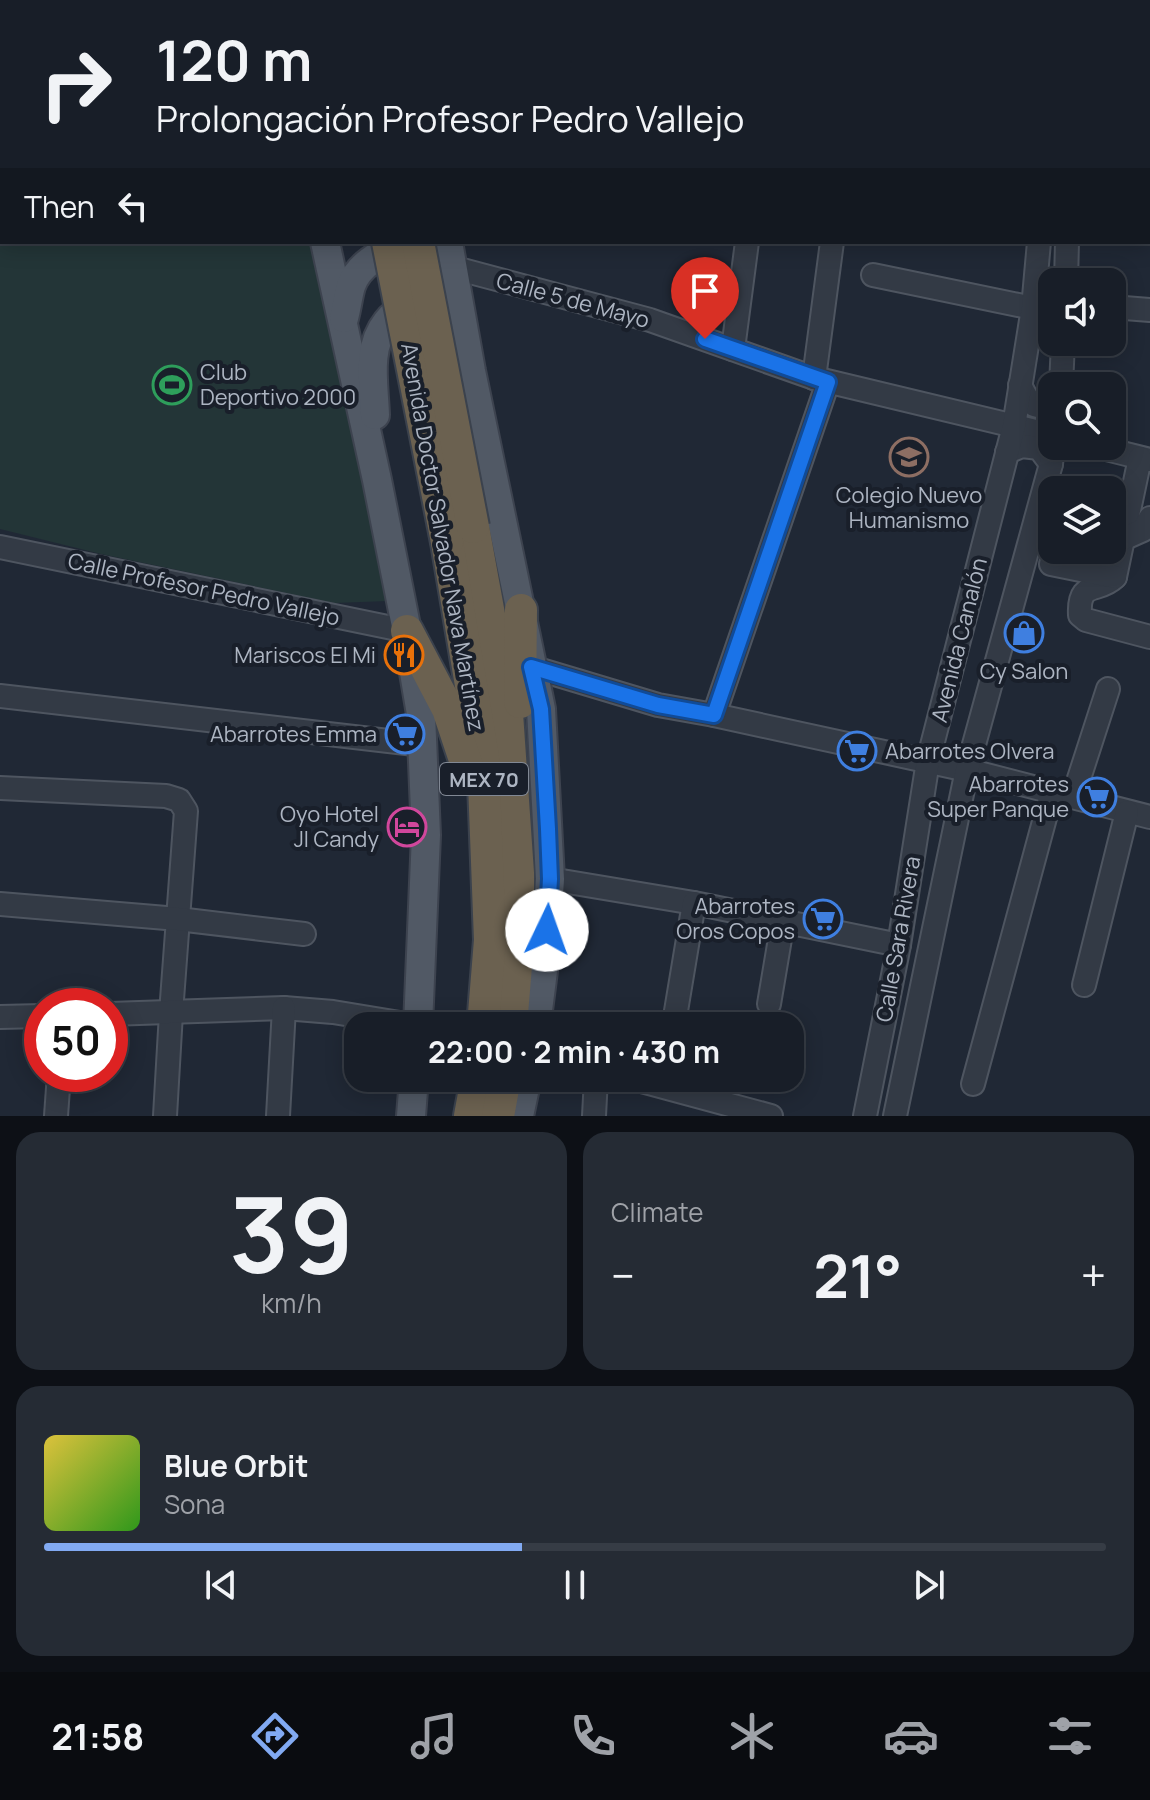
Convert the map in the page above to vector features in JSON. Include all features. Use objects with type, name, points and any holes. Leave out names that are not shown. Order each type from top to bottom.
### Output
[{"type":"highway","name":"Avenida Doctor Salvador Nava Martínez","points":[[395,244],[460,535],[507,713],[518,873],[518,942],[507,1012]]},
{"type":"highway","name":"Avenida Doctor Salvador Nava Martínez","points":[[460,535],[483,757],[490,940],[503,1012]]},
{"type":"highway","points":[[518,873],[521,610]]},
{"type":"highway","points":[[407,631],[452,722],[470,774],[487,862]]},
{"type":"highway","points":[[470,1116],[474,1092]]},
{"type":"highway","points":[[498,1116],[502,1092]]},
{"type":"main road","points":[[325,244],[377,480],[421,714],[426,835],[419,1012]]},
{"type":"main road","points":[[343,326],[357,274],[394,244]]},
{"type":"main road","points":[[451,255],[471,371],[541,709],[550,879],[545,955],[511,1012]]},
{"type":"main road","points":[[377,480],[373,347],[389,319],[405,308],[423,309],[436,314],[471,371]]},
{"type":"main road","points":[[411,1116],[413,1092]]},
{"type":"main road","points":[[519,1116],[524,1092]]},
{"type":"street","name":"Calle 5 de Mayo","points":[[400,244],[451,255],[821,380],[1038,432]]},
{"type":"street","points":[[733,349],[747,244]]},
{"type":"street","points":[[714,715],[821,380],[832,244]]},
{"type":"street","name":"Avenida Canalón","points":[[928,761],[1014,426],[1033,308],[1039,244]]},
{"type":"street","points":[[1066,268],[1067,244]]},
{"type":"street","points":[[873,275],[1033,308]]},
{"type":"street","points":[[1126,308],[1150,310]]},
{"type":"street","points":[[1020,385],[1028,401],[1038,407]]},
{"type":"street","points":[[1007,452],[1022,446],[1038,448]]},
{"type":"street","points":[[1145,459],[1142,530],[1115,577],[1109,583],[1089,588],[1079,604],[1080,615],[1086,620],[1150,637]]},
{"type":"street","name":"Avenida Canalón","points":[[967,770],[1051,460]]},
{"type":"street","name":"Calle Profesor Pedro Vallejo","points":[[0,547],[407,631]]},
{"type":"street","points":[[1051,564],[1115,577]]},
{"type":"street","points":[[531,667],[658,705],[928,761],[1150,817]]},
{"type":"street","points":[[973,1084],[1063,794],[1108,689]]},
{"type":"street","points":[[0,696],[423,745]]},
{"type":"street","name":"Calle Sara Rivera","points":[[865,1116],[899,945],[928,761]]},
{"type":"street","name":"Calle Sara Rivera","points":[[895,1116],[967,770]]},
{"type":"street","points":[[0,788],[166,796],[179,800],[186,811],[165,1116]]},
{"type":"street","points":[[1084,985],[1127,812]]},
{"type":"street","points":[[550,879],[694,903],[899,945]]},
{"type":"street","points":[[676,1012],[694,903]]},
{"type":"street","points":[[0,904],[178,919],[304,934]]},
{"type":"street","points":[[769,1004],[783,921]]},
{"type":"street","points":[[278,1116],[284,1008]]},
{"type":"street","points":[[128,1014],[284,1008],[344,1014]]},
{"type":"street","points":[[0,1017],[24,1016]]},
{"type":"street","points":[[56,1116],[58,1092]]},
{"type":"street","points":[[594,1116],[595,1092]]},
{"type":"street","points":[[675,1092],[736,1111],[771,1116]]},
{"type":"shaded area","name":"Club Deportivo 2000","points":[[0,244],[314,244],[387,601],[334,603],[101,554],[0,529]]},
{"type":"place","name":"Club Deportivo 2000","points":[[172,385]]},
{"type":"place","name":"Colegio Nuevo Humanismo","points":[[909,457]]},
{"type":"place","name":"Cy Salon","points":[[1024,633]]},
{"type":"place","name":"Mariscos El Mi","points":[[404,655]]},
{"type":"place","name":"Abarrotes Emma","points":[[405,734]]},
{"type":"place","name":"Abarrotes Olvera","points":[[857,751]]},
{"type":"place","name":"Abarrotes Super Panque","points":[[1097,797]]},
{"type":"place","name":"Oyo Hotel JI Candy","points":[[407,827]]},
{"type":"place","name":"Abarrotes Oros Copos","points":[[823,919]]},
{"type":"route","points":[[547,930],[550,879],[541,709],[531,667],[658,705],[714,715],[828,382],[705,339]]}]
